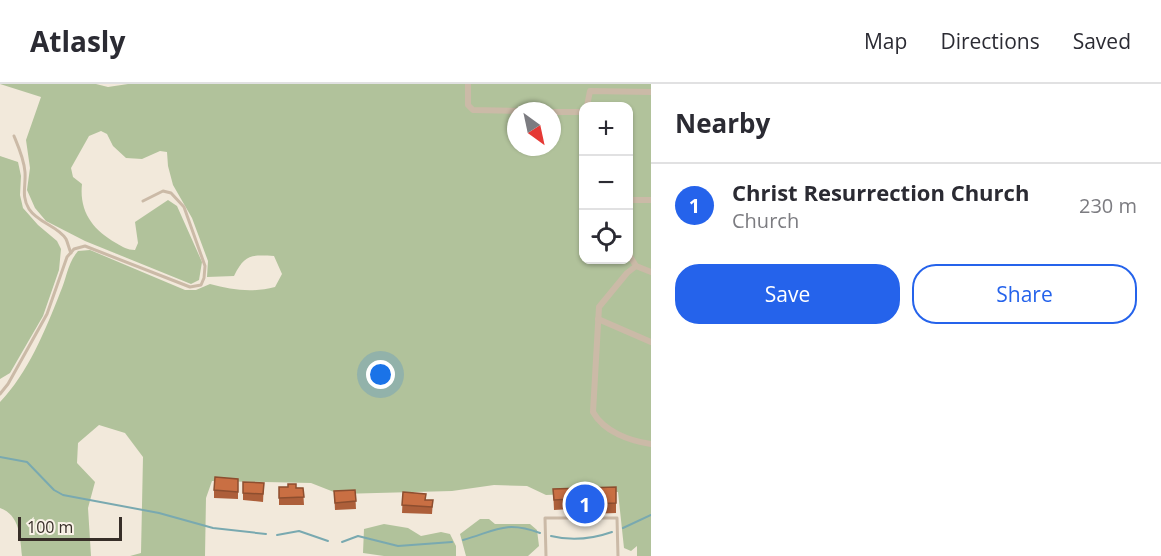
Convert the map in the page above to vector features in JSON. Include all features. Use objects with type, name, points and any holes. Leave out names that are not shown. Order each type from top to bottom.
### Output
[{"type":"street","points":[[468,84],[468,105],[473,110],[507,111]]},
{"type":"street","points":[[590,88],[651,92]]},
{"type":"street","points":[[561,112],[579,112]]},
{"type":"street","points":[[633,200],[651,200]]},
{"type":"street","points":[[633,261],[636,266],[651,272]]},
{"type":"street","points":[[636,266],[627,273],[599,307],[594,412],[599,422],[615,432],[637,442],[651,444]]},
{"type":"street","points":[[598,319],[651,342]]},
{"type":"lane","points":[[14,136],[23,157],[25,173],[23,196],[30,210],[40,220],[62,234],[70,253]]},
{"type":"lane","points":[[0,394],[9,384],[47,314],[67,257],[74,249],[85,246],[190,287],[201,285],[205,266],[184,207],[171,193],[163,191],[143,201]]},
{"type":"lane","points":[[546,556],[545,518],[617,518],[618,556]]},
{"type":"green space","points":[[0,84],[96,84],[108,87],[128,84],[651,84],[651,556],[637,556],[637,546],[631,551],[624,548],[618,492],[546,495],[527,486],[494,485],[452,491],[339,494],[311,483],[212,481],[206,498],[205,556],[130,556],[141,553],[143,457],[125,433],[99,425],[78,443],[77,463],[95,482],[88,508],[91,556],[22,556],[15,521],[7,511],[0,508],[0,402],[19,378],[35,351],[69,266],[78,251],[90,250],[185,290],[196,290],[210,284],[242,290],[267,289],[275,287],[282,274],[274,256],[254,256],[242,263],[234,276],[207,277],[208,261],[192,218],[173,185],[167,152],[160,151],[142,159],[126,158],[113,146],[107,134],[101,131],[89,136],[71,168],[73,177],[82,184],[83,203],[89,219],[108,238],[125,248],[135,250],[138,243],[135,222],[168,200],[177,206],[202,262],[199,280],[191,284],[85,241],[46,221],[35,208],[27,190],[30,168],[26,140],[41,97]]},
{"type":"green space","points":[[0,156],[18,162],[23,208],[57,241],[61,249],[59,270],[43,316],[10,373],[0,379]]},
{"type":"green space","points":[[480,519],[489,519],[495,524],[530,524],[537,530],[539,546],[528,556],[466,556],[460,534]]},
{"type":"green space","points":[[384,524],[408,528],[421,536],[441,532],[450,534],[456,546],[456,556],[384,556],[363,553],[364,529]]},
{"type":"building","points":[[215,477],[238,479],[238,492],[214,490]]},
{"type":"building","points":[[243,482],[264,483],[263,494],[243,493]]},
{"type":"building","points":[[288,484],[296,484],[296,488],[303,488],[304,497],[279,498],[279,487],[288,487]]},
{"type":"building","points":[[616,487],[616,503],[588,504],[588,498],[554,500],[553,489]]},
{"type":"building","points":[[355,490],[356,501],[335,503],[334,491]]},
{"type":"building","points":[[403,492],[426,494],[425,500],[433,500],[432,507],[402,505]]},
{"type":"waterway","points":[[0,457],[27,462],[54,490],[63,495],[159,513],[213,528],[266,534]]},
{"type":"waterway","points":[[623,528],[651,515]]},
{"type":"waterway","points":[[463,540],[509,527],[540,533]]},
{"type":"waterway","points":[[277,535],[299,531],[328,541]]},
{"type":"waterway","points":[[551,536],[582,538],[612,532]]},
{"type":"waterway","points":[[342,542],[358,536],[398,546],[452,542]]},
{"type":"place","name":"Christ Resurrection Church","points":[[585,504]]}]
